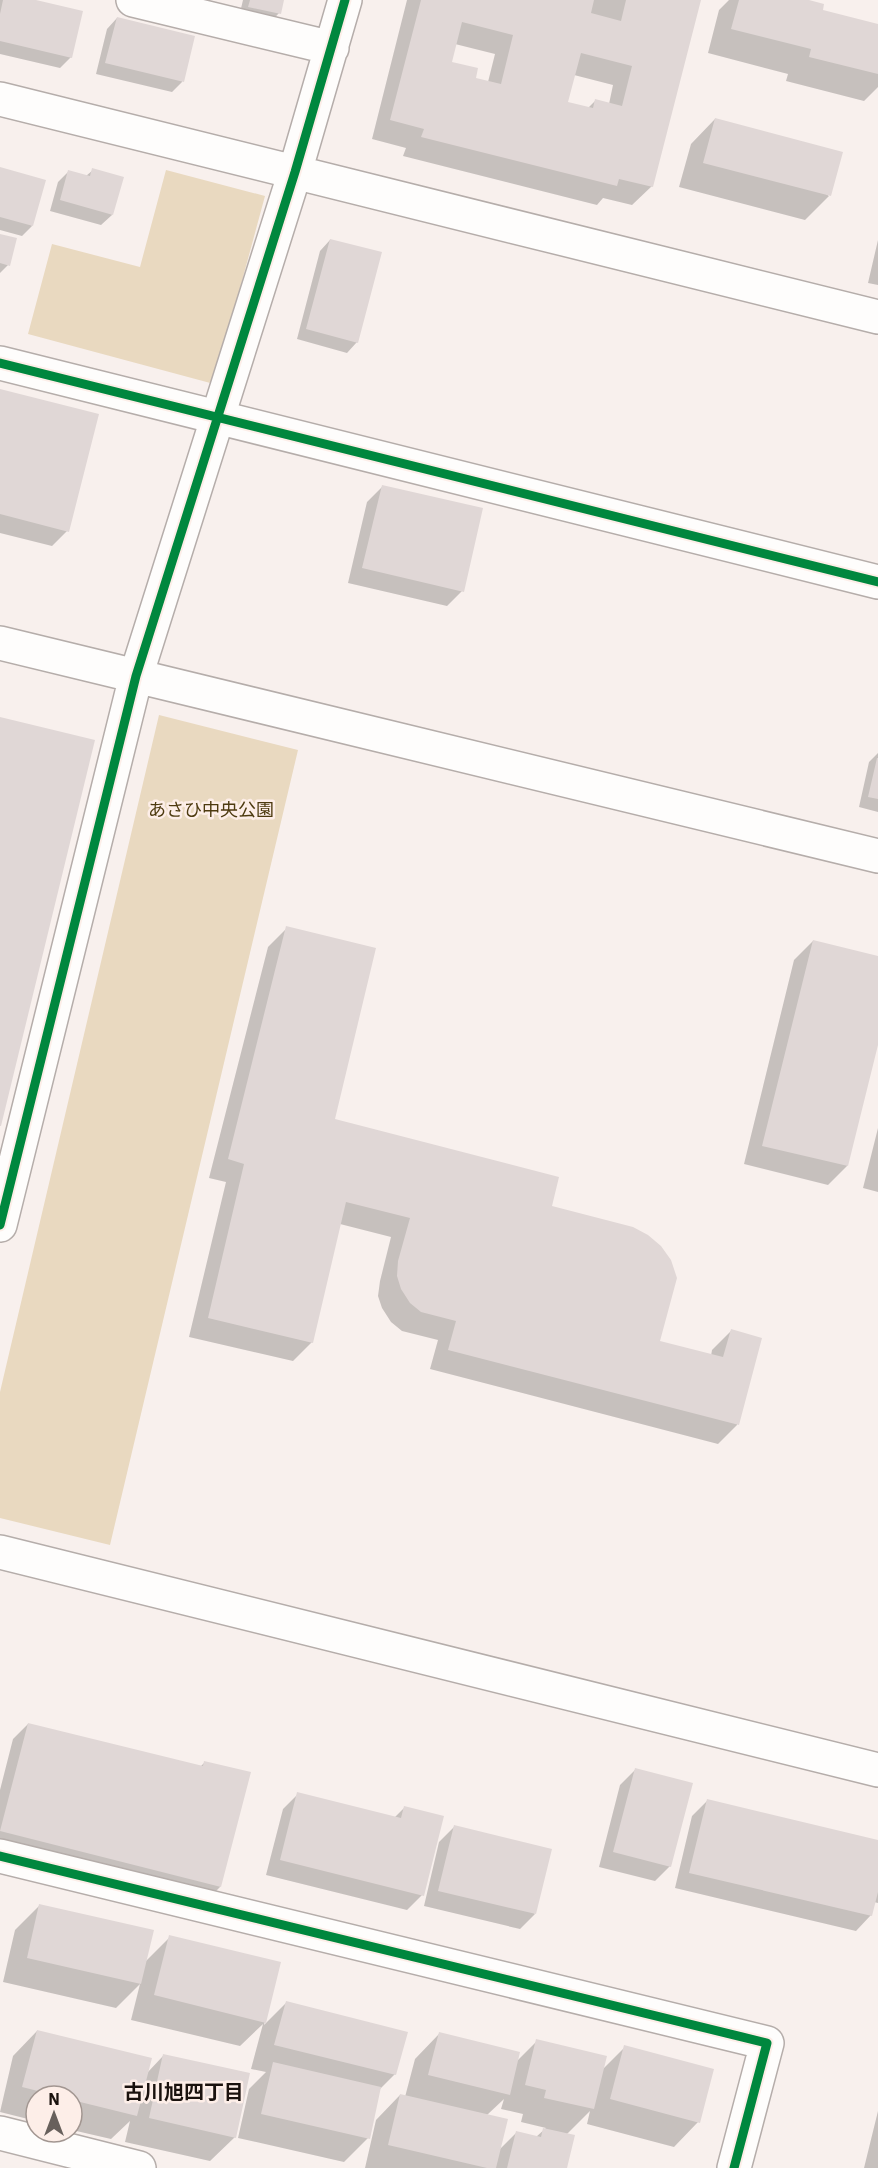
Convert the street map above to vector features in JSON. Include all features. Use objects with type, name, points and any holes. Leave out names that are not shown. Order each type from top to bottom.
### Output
[{"type":"street","points":[[137,0],[332,48]]},
{"type":"street","points":[[0,1225],[136,676],[295,172],[345,0]]},
{"type":"street","points":[[0,99],[878,317]]},
{"type":"street","points":[[0,363],[878,582]]},
{"type":"street","points":[[0,643],[878,856]]},
{"type":"street","points":[[0,1552],[878,1770]]},
{"type":"street","points":[[0,1856],[767,2043],[734,2168]]},
{"type":"street","points":[[0,2133],[139,2168]]},
{"type":"green space","points":[[166,170],[265,196],[214,384],[28,334],[52,244],[140,267]]},
{"type":"green space","name":"あさひ中央公園","points":[[159,715],[298,750],[110,1545],[0,1518],[0,1392]]},
{"type":"building","points":[[3,0],[36,0],[83,11],[72,58],[0,41],[0,14]]},
{"type":"building","points":[[250,0],[284,0],[281,14],[248,7]]},
{"type":"building","points":[[421,0],[594,0],[591,13],[621,21],[626,0],[701,0],[653,187],[619,179],[617,186],[421,137],[424,129],[390,120]],"holes":[[[462,22],[513,35],[501,84],[476,78],[478,68],[452,62]],[[581,53],[632,66],[622,106],[595,99],[593,108],[568,102]]]},
{"type":"building","points":[[739,0],[809,0],[824,4],[823,10],[878,24],[878,74],[809,57],[811,49],[731,29]]},
{"type":"building","points":[[117,17],[195,36],[184,82],[105,63]]},
{"type":"building","points":[[715,118],[843,152],[831,196],[703,163]]},
{"type":"building","points":[[0,167],[46,180],[33,226],[0,217]]},
{"type":"building","points":[[92,168],[124,177],[113,215],[60,200],[68,170],[90,176]]},
{"type":"building","points":[[0,234],[17,238],[10,266],[0,263]]},
{"type":"building","points":[[330,239],[382,252],[358,343],[306,329]]},
{"type":"building","points":[[0,389],[99,414],[69,532],[0,514]]},
{"type":"building","points":[[382,485],[483,508],[464,592],[362,568]]},
{"type":"building","points":[[0,717],[95,740],[1,1126],[0,1126]]},
{"type":"building","points":[[878,758],[878,799],[868,797]]},
{"type":"building","points":[[286,926],[376,948],[335,1119],[559,1177],[552,1206],[633,1227],[648,1235],[661,1246],[671,1260],[677,1278],[660,1341],[723,1357],[731,1329],[762,1338],[739,1425],[448,1350],[456,1321],[421,1312],[410,1303],[401,1289],[397,1276],[398,1261],[410,1218],[346,1202],[313,1343],[208,1318],[244,1164],[228,1159]]},
{"type":"building","points":[[813,940],[878,956],[878,1045],[848,1166],[762,1146]]},
{"type":"building","points":[[28,1723],[203,1766],[204,1761],[251,1772],[221,1887],[0,1831]]},
{"type":"building","points":[[635,1768],[693,1783],[671,1867],[613,1852]]},
{"type":"building","points":[[297,1792],[401,1818],[404,1806],[444,1816],[424,1896],[280,1860]]},
{"type":"building","points":[[707,1799],[878,1840],[878,1892],[872,1916],[689,1873]]},
{"type":"building","points":[[454,1825],[552,1849],[536,1914],[438,1891]]},
{"type":"building","points":[[39,1904],[154,1930],[141,1984],[27,1958]]},
{"type":"building","points":[[169,1935],[281,1962],[266,2023],[154,1995]]},
{"type":"building","points":[[286,2001],[408,2032],[396,2075],[274,2045]]},
{"type":"building","points":[[37,2030],[152,2058],[137,2116],[84,2103],[84,2084],[24,2084],[24,2088],[22,2087]]},
{"type":"building","points":[[439,2032],[520,2052],[510,2095],[428,2075]]},
{"type":"building","points":[[536,2039],[607,2056],[594,2109],[544,2098],[546,2090],[525,2085]]},
{"type":"building","points":[[624,2045],[714,2069],[700,2123],[610,2099]]},
{"type":"building","points":[[163,2054],[250,2073],[236,2138],[149,2118]]},
{"type":"building","points":[[273,2062],[381,2087],[370,2139],[261,2114]]},
{"type":"building","points":[[400,2094],[508,2119],[496,2168],[487,2168],[388,2145]]},
{"type":"building","points":[[543,2128],[575,2135],[567,2168],[507,2168],[516,2131],[541,2137]]},
{"type":"cycle path","points":[[0,1225],[136,676],[295,172],[345,0]]},
{"type":"cycle path","points":[[0,363],[878,582]]},
{"type":"cycle path","points":[[0,1856],[767,2043],[734,2168]]},
{"type":"district","name":"古川旭四丁目","points":[[184,2091]]}]
